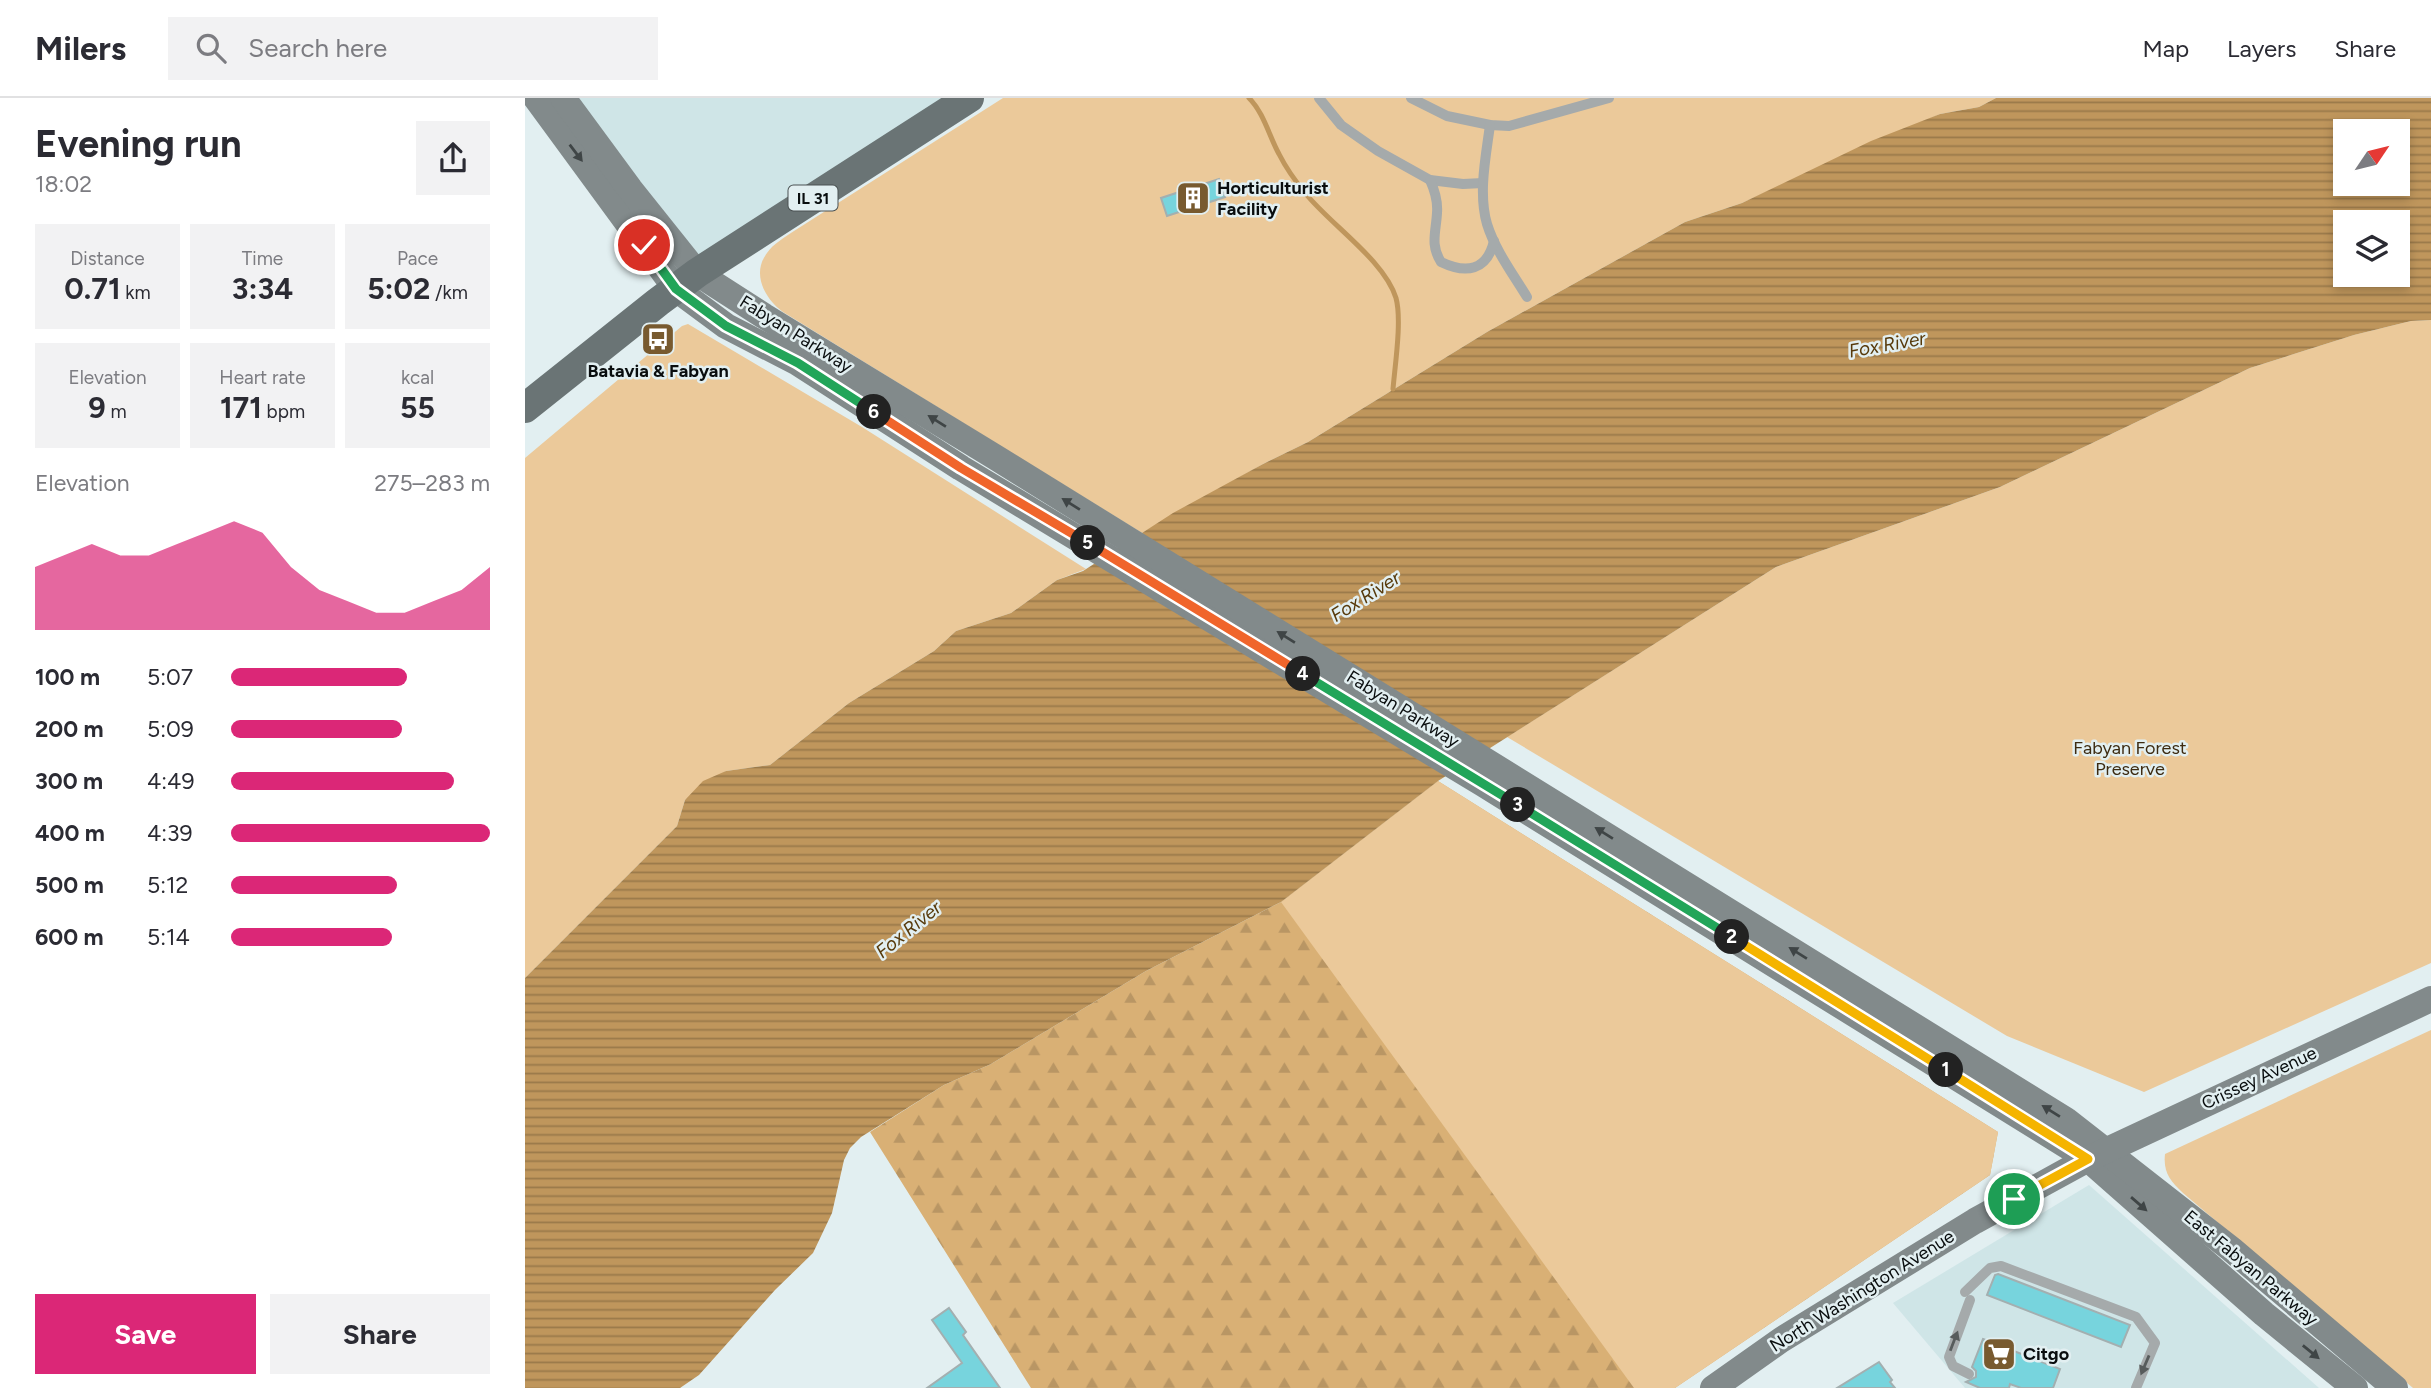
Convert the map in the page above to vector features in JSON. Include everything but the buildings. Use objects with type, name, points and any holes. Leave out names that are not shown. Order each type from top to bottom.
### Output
[{"type":"main road","points":[[536,98],[687,281]]},
{"type":"main road","points":[[563,98],[630,189],[687,281]]},
{"type":"main road","name":"IL 31","points":[[525,408],[687,281],[969,98]]},
{"type":"main road","name":"Fabyan Parkway","points":[[687,281],[726,326],[798,363],[961,468],[990,469],[1851,998],[2097,1155]]},
{"type":"main road","name":"Crissey Avenue","points":[[2097,1155],[2431,999]]},
{"type":"main road","name":"North Washington Avenue","points":[[1713,1388],[1781,1340],[1934,1246],[2097,1155]]},
{"type":"main road","name":"East Fabyan Parkway","points":[[2097,1155],[2264,1314],[2355,1388]]},
{"type":"main road","name":"East Fabyan Parkway","points":[[2097,1155],[2231,1250],[2395,1388]]},
{"type":"lane","points":[[1318,98],[1341,125],[1378,151],[1430,180],[1463,184],[1483,183]]},
{"type":"lane","points":[[1411,98],[1447,117],[1509,126],[1609,98]]},
{"type":"lane","points":[[1490,125],[1483,183],[1487,224],[1527,297]]},
{"type":"lane","points":[[1430,180],[1437,199],[1433,245],[1441,262],[1462,270],[1475,268],[1491,254],[1494,241]]},
{"type":"lane","points":[[1969,1374],[1954,1366],[1949,1357],[1968,1296],[1990,1268],[2001,1266],[2136,1317],[2155,1343],[2136,1388]]},
{"type":"shaded area","points":[[578,98],[954,98],[699,261]]},
{"type":"shaded area","points":[[2089,1185],[2319,1388],[1965,1388],[1893,1303]]},
{"type":"green space","points":[[1003,98],[1996,98],[1979,107],[1940,114],[1742,203],[1685,222],[1487,332],[1308,442],[1263,464],[1142,533],[783,312],[776,307],[762,286],[762,261],[779,241]]},
{"type":"green space","name":"Fabyan Forest Preserve","points":[[2431,320],[2431,963],[2144,1092],[2007,1036],[1507,737],[1776,567],[2000,487],[2250,368],[2354,335],[2411,321]]},
{"type":"green space","points":[[688,324],[862,427],[1086,569],[1057,580],[1011,613],[956,631],[934,651],[849,703],[770,765],[726,771],[685,800],[677,826],[525,978],[525,458],[682,326]]},
{"type":"green space","points":[[1438,781],[1998,1132],[1990,1175],[1675,1388],[1031,1388],[870,1132],[944,1085],[991,1064],[1146,971],[1281,902]]},
{"type":"green space","points":[[1438,781],[1998,1132],[1990,1175],[1675,1388],[1634,1388],[1281,902]]},
{"type":"green space","points":[[2431,1030],[2431,1388],[2413,1388],[2183,1193],[2168,1176],[2165,1154]]},
{"type":"water","name":"Fox River","points":[[1996,98],[2431,98],[2431,320],[2411,321],[2354,335],[2250,368],[2000,487],[1776,567],[1438,781],[1281,902],[1146,971],[991,1064],[944,1085],[861,1137],[850,1148],[844,1160],[832,1213],[813,1253],[775,1290],[699,1375],[680,1388],[525,1388],[525,978],[677,826],[685,800],[703,781],[726,771],[770,765],[849,703],[934,651],[956,631],[1011,613],[1057,580],[1083,571],[1173,513],[1308,442],[1487,332],[1685,222],[1742,203],[1871,141],[1940,114],[1979,107]]},
{"type":"waterway","points":[[1249,98],[1259,111],[1282,159],[1299,185],[1369,257],[1390,284],[1398,307],[1398,343],[1393,389]]},
{"type":"place","name":"Horticulturist Facility","points":[[1193,198]]},
{"type":"place","name":"Batavia & Fabyan","points":[[658,339]]},
{"type":"place","name":"Citgo","points":[[1999,1354]]},
{"type":"route","points":[[644,245],[676,289],[726,326],[798,363],[961,468],[985,480],[1483,784],[2088,1159],[2014,1199]]}]
